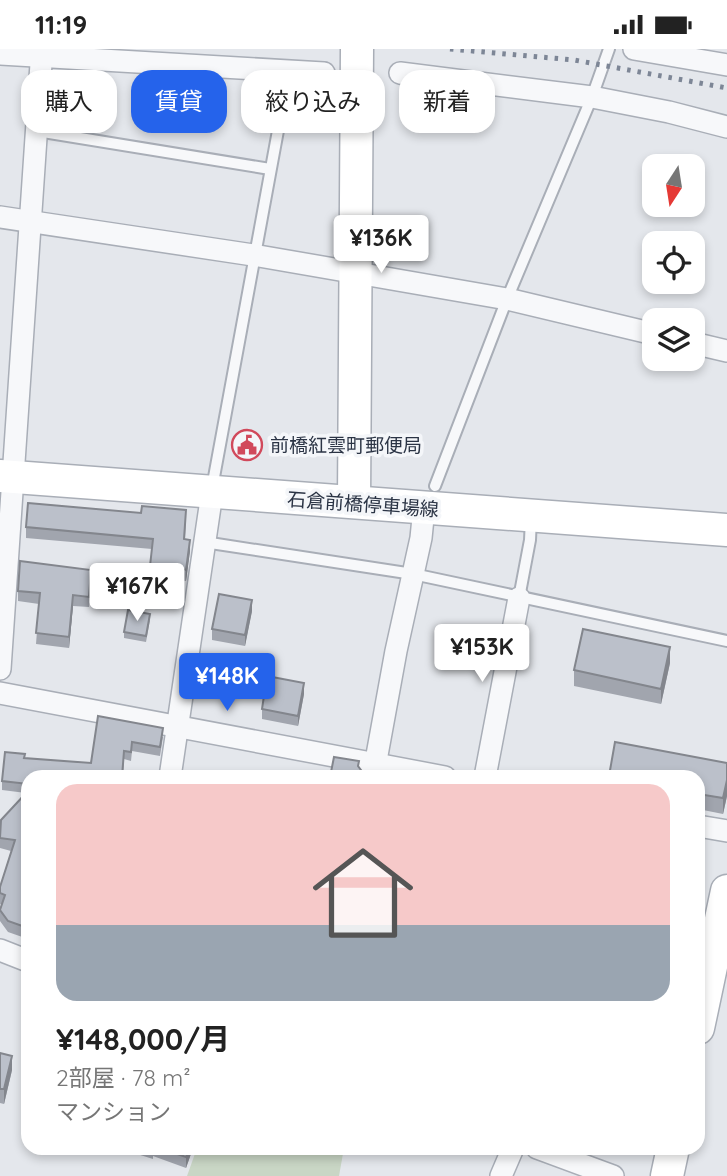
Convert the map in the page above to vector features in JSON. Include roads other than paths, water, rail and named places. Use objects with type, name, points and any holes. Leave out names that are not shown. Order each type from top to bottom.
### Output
[{"type":"main road","points":[[354,501],[357,49]]},
{"type":"main road","name":"石倉前橋停車場線","points":[[6,476],[212,493],[354,501],[430,497],[531,515],[727,530]]},
{"type":"main road","points":[[705,995],[727,891]]},
{"type":"main road","points":[[667,1176],[672,1155]]},
{"type":"street","points":[[634,49],[727,65]]},
{"type":"street","points":[[0,54],[42,53],[275,70]]},
{"type":"street","points":[[495,85],[592,97],[727,127]]},
{"type":"street","points":[[0,669],[6,476],[37,133]]},
{"type":"street","points":[[0,217],[253,255],[507,299],[642,331]]},
{"type":"street","points":[[705,346],[727,351]]},
{"type":"street","points":[[171,770],[212,493]]},
{"type":"street","points":[[0,693],[177,725],[374,770],[430,497]]},
{"type":"street","points":[[486,770],[519,598]]},
{"type":"street","points":[[705,827],[727,831]]},
{"type":"street","points":[[0,950],[21,958]]},
{"type":"street","points":[[501,1176],[510,1155]]},
{"type":"street","points":[[556,1155],[613,1176]]},
{"type":"lane","points":[[430,497],[609,49]]},
{"type":"lane","points":[[49,133],[270,169]]},
{"type":"lane","points":[[212,493],[277,133]]},
{"type":"lane","points":[[519,598],[528,555],[531,515]]},
{"type":"lane","points":[[204,542],[413,574],[727,641]]},
{"type":"railway","points":[[450,49],[574,60],[727,88]]},
{"type":"place","name":"前橋紅雲町郵便局","points":[[247,445]]}]
